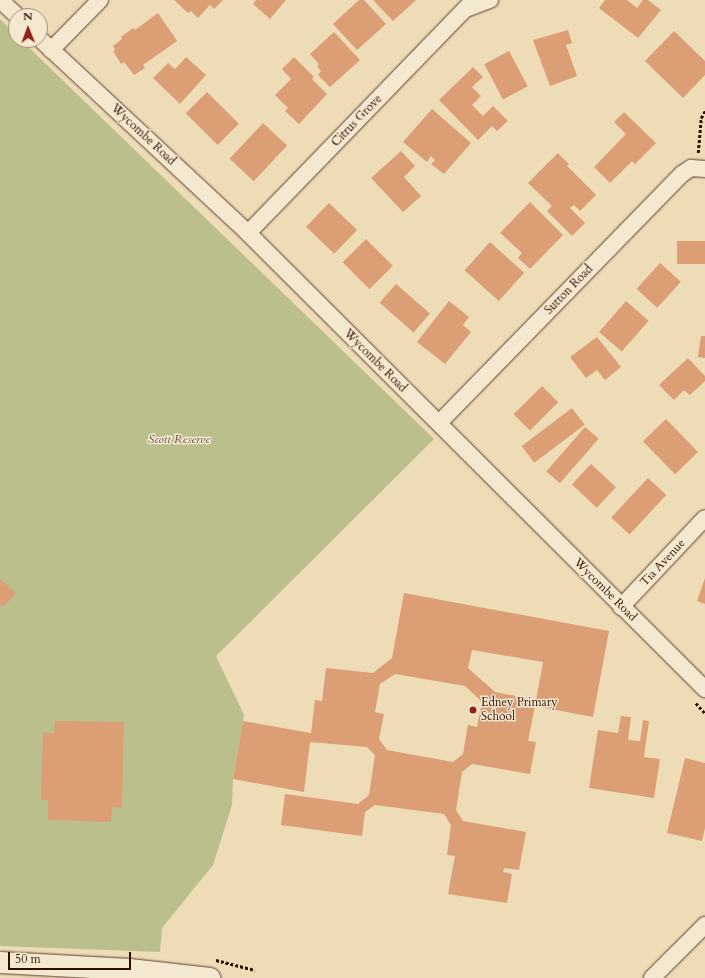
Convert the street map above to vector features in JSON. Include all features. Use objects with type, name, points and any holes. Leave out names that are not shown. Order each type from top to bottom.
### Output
[{"type":"street","points":[[0,0],[8,8]]},
{"type":"street","points":[[48,43],[100,0]]},
{"type":"street","name":"Citrus Grove","points":[[248,233],[470,4],[490,0]]},
{"type":"street","name":"Wycombe Road","points":[[48,47],[248,233],[621,607],[705,689]]},
{"type":"street","name":"Sutton Road","points":[[439,423],[682,174],[691,168],[701,168]]},
{"type":"street","name":"Tia Avenue","points":[[621,607],[705,518]]},
{"type":"street","points":[[652,978],[705,925]]},
{"type":"street","points":[[0,962],[66,972],[129,969],[209,978]]},
{"type":"path","points":[[701,168],[701,118],[705,111]]},
{"type":"green space","name":"Scott Reserve","points":[[0,19],[8,27],[8,48],[29,48],[434,439],[216,656],[244,715],[233,779],[232,805],[213,865],[162,928],[160,952],[0,946]]},
{"type":"building","points":[[174,0],[223,0],[214,9],[210,5],[198,18],[191,11],[188,13]]},
{"type":"building","points":[[256,0],[286,0],[270,19],[253,4]]},
{"type":"building","points":[[359,0],[364,0],[386,24],[357,50],[333,24]]},
{"type":"building","points":[[373,0],[416,0],[393,21]]},
{"type":"building","points":[[605,0],[627,0],[637,8],[643,0],[648,0],[661,10],[638,38],[599,8]]},
{"type":"building","points":[[158,13],[177,41],[143,65],[145,68],[134,75],[124,62],[121,64],[113,51],[115,50],[113,46],[122,39],[121,37],[133,28],[135,30]]},
{"type":"building","points":[[568,30],[572,43],[566,45],[577,76],[550,86],[533,40]]},
{"type":"building","points":[[674,31],[705,61],[705,75],[683,98],[645,61]]},
{"type":"building","points":[[334,32],[360,60],[330,87],[318,75],[321,71],[317,66],[319,64],[310,54]]},
{"type":"building","points":[[509,51],[528,86],[503,99],[484,64]]},
{"type":"building","points":[[186,57],[206,75],[180,104],[153,78],[168,63],[175,69]]},
{"type":"building","points":[[294,57],[314,77],[312,79],[327,94],[299,124],[285,111],[288,108],[275,95],[291,79],[282,69]]},
{"type":"building","points":[[473,67],[483,77],[472,87],[481,96],[472,105],[483,116],[493,106],[508,121],[497,131],[492,126],[478,140],[439,100]]},
{"type":"building","points":[[207,92],[239,124],[218,145],[186,113]]},
{"type":"building","points":[[432,109],[471,143],[444,174],[431,164],[435,160],[431,156],[427,162],[403,142]]},
{"type":"building","points":[[624,112],[656,143],[635,164],[632,161],[610,183],[594,167],[626,134],[614,122]]},
{"type":"building","points":[[263,123],[287,146],[254,181],[230,159]]},
{"type":"building","points":[[401,151],[415,166],[404,177],[421,196],[403,212],[371,178]]},
{"type":"building","points":[[558,153],[569,164],[567,166],[596,195],[580,211],[574,205],[570,208],[585,223],[572,236],[547,211],[552,206],[528,183]]},
{"type":"building","points":[[530,202],[563,235],[530,269],[518,258],[522,253],[500,233]]},
{"type":"building","points":[[329,203],[357,230],[334,254],[306,227]]},
{"type":"building","points":[[366,239],[393,266],[370,289],[343,262]]},
{"type":"building","points":[[677,241],[705,241],[705,264],[677,264]]},
{"type":"building","points":[[490,242],[524,273],[499,301],[465,270]]},
{"type":"building","points":[[660,263],[681,282],[657,308],[637,289]]},
{"type":"building","points":[[396,284],[430,314],[414,332],[380,303]]},
{"type":"building","points":[[449,301],[469,317],[463,325],[471,332],[445,364],[417,342]]},
{"type":"building","points":[[626,301],[649,321],[622,352],[599,332]]},
{"type":"building","points":[[701,336],[705,336],[705,358],[698,357]]},
{"type":"building","points":[[597,337],[621,367],[605,380],[597,370],[586,378],[570,357]]},
{"type":"building","points":[[688,358],[705,376],[705,381],[690,395],[684,390],[674,400],[659,385]]},
{"type":"building","points":[[542,386],[558,402],[530,431],[514,414]]},
{"type":"building","points":[[572,408],[585,425],[534,463],[522,446]]},
{"type":"building","points":[[666,419],[698,452],[675,474],[643,441]]},
{"type":"building","points":[[585,427],[599,439],[560,483],[546,472]]},
{"type":"building","points":[[591,464],[616,487],[597,508],[572,484]]},
{"type":"building","points":[[648,478],[666,495],[629,535],[611,517]]},
{"type":"building","points":[[705,578],[705,604],[697,601]]},
{"type":"building","points":[[0,579],[16,593],[3,607],[0,605]]},
{"type":"building","points":[[404,593],[609,631],[593,717],[535,706],[528,741],[536,742],[530,774],[472,764],[462,772],[456,810],[463,821],[526,832],[519,870],[504,868],[503,872],[512,874],[507,903],[448,894],[455,856],[447,855],[451,825],[444,814],[375,805],[365,812],[362,836],[281,825],[285,794],[358,804],[369,795],[375,755],[367,747],[310,742],[304,792],[233,779],[243,721],[311,733],[315,700],[322,701],[326,668],[373,673],[392,658]],"holes":[[[472,650],[543,662],[536,700],[495,692],[468,668]],[[395,674],[465,686],[482,702],[477,727],[468,725],[463,754],[453,762],[387,750],[379,739],[384,714],[375,712],[380,684]]]},
{"type":"building","points":[[621,716],[631,717],[628,740],[640,741],[643,720],[649,721],[644,757],[660,759],[654,798],[589,788],[598,730],[618,733]]},
{"type":"building","points":[[55,721],[124,722],[122,808],[112,807],[111,822],[48,820],[48,800],[41,800],[43,733],[54,733]]},
{"type":"building","points":[[685,758],[705,763],[705,828],[702,841],[667,833]]},
{"type":"place","name":"Edney Primary School","points":[[473,710]]}]
